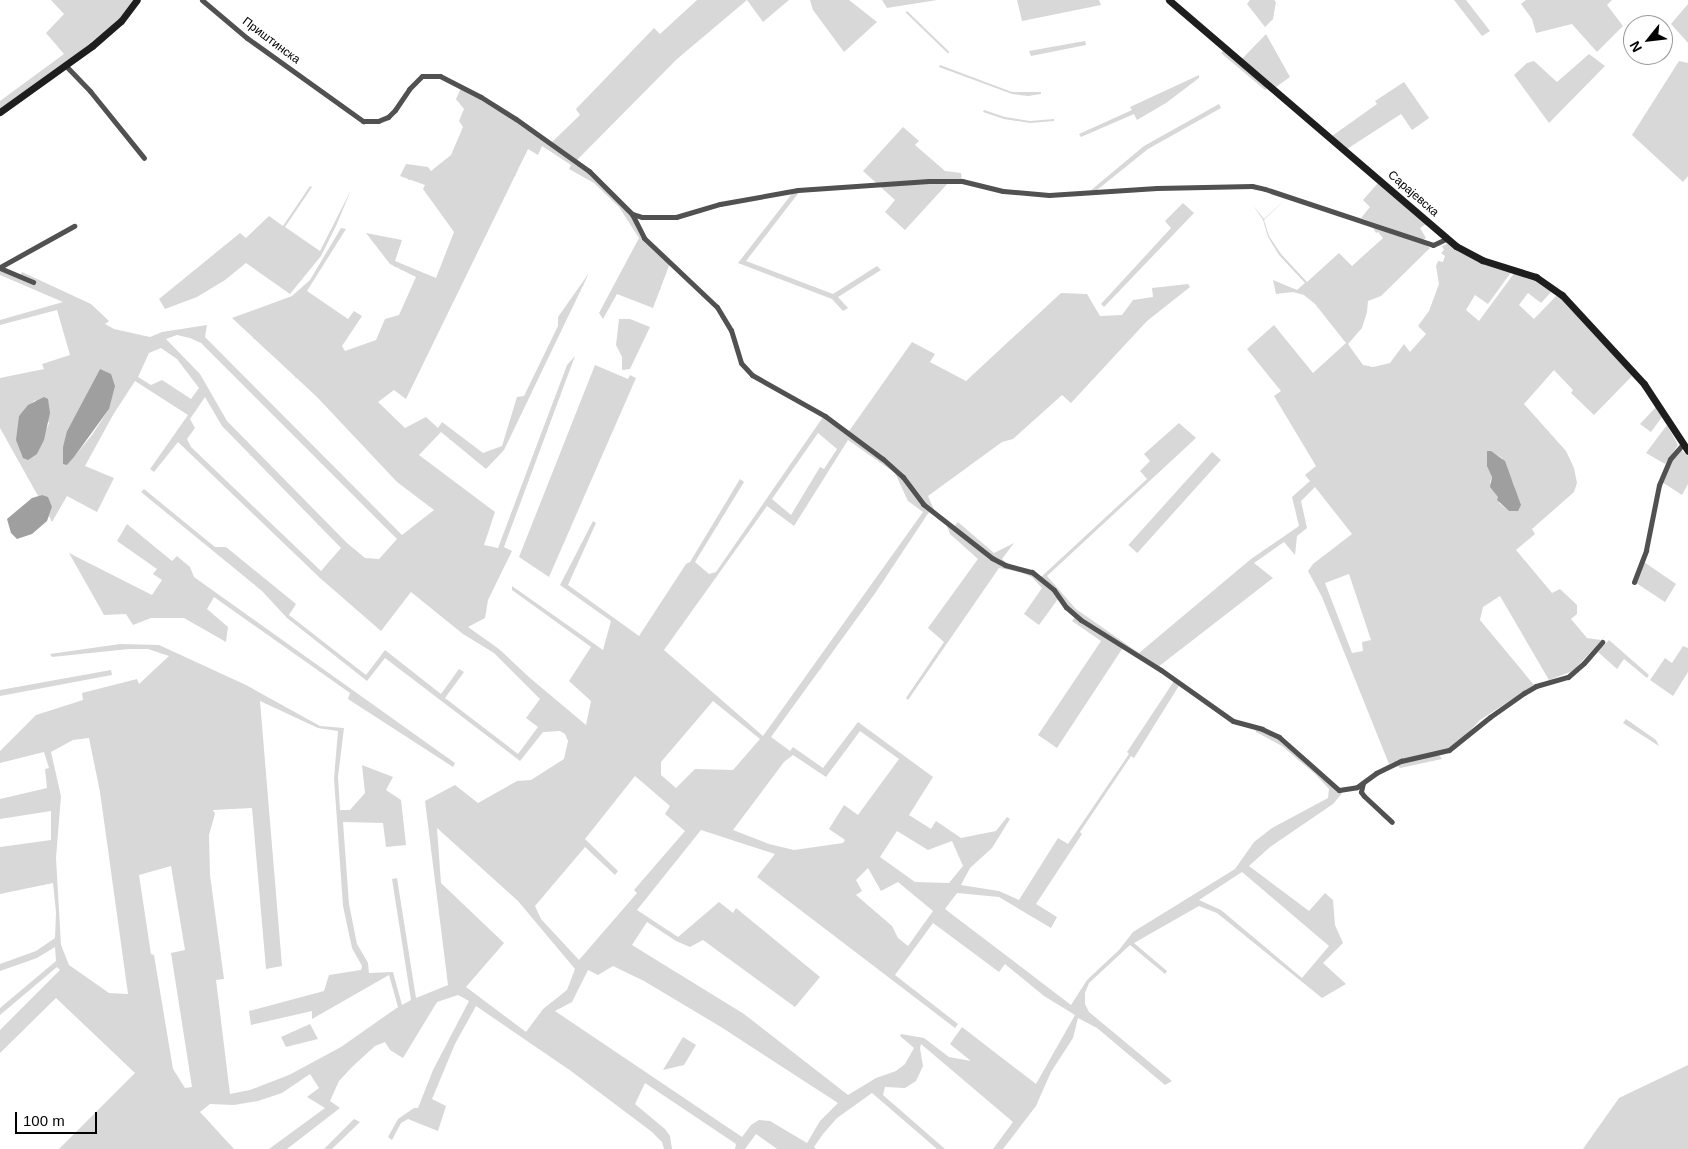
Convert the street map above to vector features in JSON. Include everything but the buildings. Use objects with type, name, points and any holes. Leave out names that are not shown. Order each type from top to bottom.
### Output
[{"type":"main road","points":[[0,112],[66,66],[121,21],[137,0]]},
{"type":"main road","name":"Сарајевска","points":[[1169,0],[1446,239],[1475,257],[1536,277],[1562,294],[1644,384],[1685,442],[1688,451]]},
{"type":"street","name":"Приштинска","points":[[202,0],[246,38],[358,119],[368,122],[388,117],[418,78],[429,74],[440,76],[501,108],[589,171],[632,214],[644,238],[717,307],[731,330],[741,363],[752,375],[825,416],[875,452],[898,472],[918,500],[997,561],[1032,572],[1054,590],[1066,607],[1081,620],[1161,670],[1233,721],[1262,729],[1279,737],[1335,787],[1344,790],[1353,789],[1392,764],[1449,750],[1478,726],[1524,693],[1536,686],[1568,677],[1584,663],[1602,642]]},
{"type":"street","points":[[66,66],[90,91],[144,158]]},
{"type":"street","points":[[632,214],[642,217],[676,217],[712,206],[777,192],[929,181],[962,181],[1003,191],[1049,195],[1156,188],[1200,189],[1252,186],[1430,244],[1438,244],[1446,239]]},
{"type":"street","points":[[0,267],[74,226]]},
{"type":"street","points":[[0,267],[33,282]]},
{"type":"street","points":[[1634,582],[1646,550],[1655,500],[1664,470],[1670,459],[1685,442]]},
{"type":"street","points":[[1363,783],[1361,792],[1392,822]]},
{"type":"shaded area","points":[[51,0],[135,0],[117,21],[94,42],[0,110],[0,101],[64,54],[46,33],[64,14]]},
{"type":"shaded area","points":[[697,0],[747,0],[677,59],[577,160],[551,143],[580,115],[576,109],[654,28],[660,34]]},
{"type":"shaded area","points":[[747,0],[789,0],[763,22]]},
{"type":"shaded area","points":[[810,0],[849,0],[877,22],[844,52],[813,10]]},
{"type":"shaded area","points":[[882,0],[937,0],[887,8]]},
{"type":"shaded area","points":[[1017,0],[1099,0],[1101,5],[1022,21]]},
{"type":"shaded area","points":[[1250,0],[1274,0],[1276,2],[1273,19],[1265,27],[1247,4]]},
{"type":"shaded area","points":[[1454,0],[1466,0],[1490,31],[1482,36]]},
{"type":"shaded area","points":[[1526,0],[1612,0],[1607,5],[1623,26],[1597,52],[1572,24],[1536,33],[1532,19],[1521,4]]},
{"type":"shaded area","points":[[1688,4],[1688,43],[1673,26],[1673,22]]},
{"type":"shaded area","points":[[907,11],[949,52],[948,53],[906,12]]},
{"type":"shaded area","points":[[1266,34],[1290,77],[1276,87],[1242,59]]},
{"type":"shaded area","points":[[1085,41],[1086,45],[1031,56],[1029,51]]},
{"type":"shaded area","points":[[1224,50],[1268,88],[1265,90],[1221,53]]},
{"type":"shaded area","points":[[1589,54],[1605,66],[1549,123],[1514,75],[1527,63],[1534,61],[1557,82]]},
{"type":"shaded area","points":[[1679,61],[1688,63],[1688,176],[1683,182],[1632,135]]},
{"type":"shaded area","points":[[940,65],[1012,92],[1041,92],[1041,94],[1028,96],[1012,94],[939,67]]},
{"type":"shaded area","points":[[1199,75],[1199,78],[1166,103],[1137,120],[1134,114],[1081,137],[1079,134],[1132,110],[1130,107]]},
{"type":"shaded area","points":[[1404,82],[1429,118],[1412,130],[1401,114],[1347,149],[1332,136],[1377,104],[1375,101]]},
{"type":"shaded area","points":[[461,88],[496,106],[594,177],[629,213],[640,235],[670,263],[653,308],[617,294],[603,319],[599,313],[639,238],[619,207],[594,183],[569,169],[571,165],[542,146],[538,155],[528,149],[406,399],[394,390],[378,402],[405,428],[426,417],[438,428],[442,422],[483,453],[502,446],[517,397],[524,396],[558,326],[558,317],[589,273],[504,450],[486,469],[441,432],[419,455],[495,512],[484,545],[498,548],[567,365],[575,356],[504,547],[512,551],[488,600],[485,618],[468,627],[499,649],[586,725],[591,701],[569,681],[591,647],[512,590],[512,586],[603,650],[611,621],[560,585],[593,521],[596,523],[568,585],[639,636],[686,564],[690,562],[740,479],[744,482],[695,562],[709,574],[716,572],[823,417],[847,434],[912,342],[935,354],[930,362],[966,381],[1061,293],[1087,294],[1100,316],[1122,315],[1133,300],[1153,297],[1152,288],[1188,284],[1190,287],[1147,321],[1071,403],[1062,395],[1013,439],[1002,442],[928,496],[935,512],[931,509],[876,592],[771,737],[790,751],[793,747],[823,768],[858,722],[933,777],[909,815],[931,829],[936,821],[961,838],[996,831],[1007,817],[1010,819],[992,848],[970,868],[961,885],[999,891],[1019,900],[1058,838],[1068,844],[1129,754],[1127,752],[1174,681],[1180,684],[1134,758],[1131,756],[1080,832],[1082,834],[1036,904],[1057,917],[1051,928],[999,897],[957,893],[945,909],[1071,1005],[1087,980],[1119,950],[1133,932],[1235,869],[1254,842],[1272,828],[1328,798],[1329,789],[1315,774],[1282,746],[1256,732],[1255,729],[1280,739],[1343,792],[1333,804],[1270,847],[1249,866],[1309,911],[1325,893],[1333,900],[1335,925],[1343,943],[1323,963],[1346,984],[1322,998],[1217,913],[1199,906],[1134,943],[1167,971],[1165,974],[1130,945],[1089,983],[1085,993],[1085,1004],[1089,1012],[1172,1081],[1165,1085],[1097,1028],[1078,1018],[1073,1038],[1051,1072],[1036,1106],[1003,1149],[993,1149],[1013,1122],[921,1044],[923,1066],[916,1081],[905,1088],[885,1087],[883,1095],[945,1149],[937,1149],[872,1093],[837,1118],[814,1147],[816,1149],[777,1149],[756,1134],[745,1149],[735,1149],[736,1144],[645,1083],[635,1104],[665,1129],[670,1136],[672,1149],[664,1149],[662,1142],[652,1132],[571,1071],[476,1006],[455,1044],[432,1099],[446,1106],[438,1131],[408,1119],[401,1123],[392,1140],[388,1137],[398,1119],[414,1108],[418,1108],[433,1070],[469,1001],[458,995],[437,1002],[403,1058],[390,1050],[385,1042],[375,1046],[339,1081],[330,1101],[340,1108],[287,1149],[269,1149],[325,1108],[307,1097],[319,1088],[310,1074],[282,1093],[258,1101],[234,1105],[210,1104],[200,1112],[234,1149],[59,1149],[135,1073],[56,998],[0,1053],[0,1030],[60,970],[57,967],[0,1015],[0,1008],[56,961],[55,947],[37,958],[0,971],[0,964],[36,951],[55,938],[56,912],[53,883],[0,894],[0,847],[51,840],[51,811],[0,819],[0,799],[47,788],[45,769],[49,768],[44,752],[0,763],[0,751],[36,715],[83,700],[82,693],[137,679],[139,684],[169,656],[148,649],[129,649],[52,657],[50,654],[120,644],[159,645],[246,685],[320,726],[344,728],[338,777],[340,810],[350,810],[365,793],[362,765],[393,777],[386,790],[401,800],[406,845],[386,847],[383,823],[343,822],[349,904],[357,944],[368,963],[369,973],[393,972],[402,1005],[411,1000],[392,879],[397,878],[416,998],[448,985],[425,801],[455,785],[478,803],[517,781],[531,780],[564,759],[568,741],[565,734],[560,731],[543,732],[520,761],[385,658],[367,681],[287,618],[262,591],[141,492],[144,489],[215,547],[226,547],[296,604],[289,615],[366,675],[385,650],[441,694],[459,669],[464,672],[445,698],[518,754],[538,727],[526,718],[540,699],[494,653],[463,634],[411,592],[381,631],[320,578],[178,442],[154,472],[150,469],[188,415],[135,381],[113,415],[85,466],[114,478],[97,512],[67,496],[52,522],[49,516],[52,507],[42,495],[38,496],[0,428],[0,378],[44,369],[42,364],[70,355],[57,310],[0,325],[0,320],[63,302],[0,275],[0,269],[19,278],[22,272],[91,304],[109,321],[105,324],[114,329],[150,337],[162,332],[207,325],[205,337],[402,535],[434,510],[397,482],[317,397],[232,318],[292,296],[310,280],[341,228],[346,229],[307,291],[348,319],[354,311],[362,316],[342,346],[345,351],[376,340],[385,319],[399,315],[416,277],[390,264],[366,233],[402,240],[395,261],[436,278],[454,232],[423,189],[425,185],[400,176],[406,164],[428,167],[431,171],[451,155],[463,127],[459,121],[464,109],[456,99]],"holes":[[[177,335],[201,343],[397,539],[379,559],[365,558],[347,543],[227,421],[200,374],[166,339]],[[161,348],[177,359],[199,388],[191,399],[162,380],[151,385],[138,377],[149,353]],[[100,369],[109,409],[92,435],[67,465],[67,431]],[[205,397],[222,426],[341,548],[321,571],[191,447],[187,439],[195,428],[190,419]],[[35,400],[49,423],[37,454],[19,416]],[[818,433],[837,449],[824,469],[820,467],[791,515],[772,499]],[[848,440],[895,473],[908,501],[923,512],[763,736],[664,650],[767,506],[794,526]],[[260,701],[318,728],[338,731],[334,778],[343,906],[352,948],[362,966],[361,970],[329,975],[324,991],[249,1011],[251,1025],[312,1011],[312,1019],[389,975],[398,1007],[341,1047],[289,1075],[250,1090],[230,1094],[216,980],[224,979],[210,875],[209,835],[215,814],[213,810],[252,808],[266,969],[282,966]],[[713,701],[760,739],[733,770],[695,769],[676,788],[661,775],[661,762]],[[860,731],[899,759],[858,815],[844,805],[829,829],[845,840],[843,843],[794,850],[769,844],[733,830],[784,762],[793,755],[826,777]],[[89,738],[100,792],[128,994],[109,993],[69,965],[61,945],[56,858],[61,796],[51,752],[73,740]],[[635,776],[670,806],[665,814],[685,831],[634,890],[637,893],[579,960],[541,919],[535,906],[585,847],[615,875],[618,871],[585,839]],[[437,828],[518,901],[575,969],[567,990],[543,1009],[526,1032],[466,987],[504,943],[441,883]],[[701,830],[775,854],[757,877],[955,1028],[958,1024],[895,975],[933,923],[999,972],[1005,964],[1044,996],[1075,1015],[1036,1084],[962,1027],[950,1044],[971,1061],[949,1057],[924,1038],[901,1034],[900,1036],[914,1048],[905,1064],[896,1071],[876,1078],[848,1095],[744,1014],[632,945],[647,922],[676,941],[690,947],[703,940],[795,1007],[820,977],[736,908],[733,913],[719,902],[678,937],[637,910]],[[897,831],[928,850],[952,841],[963,866],[949,883],[915,882],[880,857]],[[171,866],[185,950],[171,953],[192,1087],[185,1088],[173,1069],[154,955],[151,954],[139,875]],[[868,868],[881,891],[898,882],[933,911],[908,946],[898,938],[892,926],[856,895],[862,891],[856,880]],[[1242,872],[1329,946],[1302,978],[1221,910],[1199,900]],[[613,966],[644,981],[721,1027],[838,1103],[820,1121],[807,1143],[770,1121],[759,1120],[751,1125],[742,1137],[555,1011],[572,1002],[588,970],[598,975]]]},
{"type":"shaded area","points":[[1219,104],[1221,108],[1148,149],[1097,190],[1090,191],[1144,146]]},
{"type":"shaded area","points":[[984,110],[1005,117],[1030,121],[1054,119],[1054,121],[1030,123],[1004,119],[983,112]]},
{"type":"shaded area","points":[[903,127],[919,141],[915,145],[945,171],[961,173],[962,182],[949,182],[905,230],[885,212],[895,200],[863,171]]},
{"type":"shaded area","points":[[1378,183],[1426,224],[1420,228],[1426,238],[1423,240],[1361,218],[1370,207],[1363,200]]},
{"type":"shaded area","points":[[310,186],[312,187],[285,227],[320,251],[351,190],[321,256],[290,294],[246,263],[225,280],[197,297],[165,309],[159,299],[240,233],[246,238],[269,216],[283,226]]},
{"type":"shaded area","points":[[794,191],[800,191],[746,261],[833,294],[877,266],[881,270],[838,297],[848,308],[843,311],[832,299],[738,263]]},
{"type":"shaded area","points":[[1288,197],[1264,220],[1269,236],[1281,254],[1307,282],[1339,253],[1352,266],[1383,238],[1378,232],[1376,233],[1372,226],[1424,244],[1430,248],[1381,296],[1368,301],[1362,328],[1348,344],[1363,365],[1373,367],[1390,363],[1404,344],[1410,352],[1426,334],[1418,326],[1429,311],[1439,284],[1436,266],[1438,261],[1443,262],[1445,256],[1441,253],[1444,250],[1442,246],[1448,243],[1469,257],[1512,271],[1488,304],[1475,295],[1466,310],[1479,321],[1515,272],[1529,277],[1553,290],[1541,303],[1528,293],[1519,305],[1534,319],[1558,294],[1632,376],[1594,415],[1571,393],[1573,390],[1554,370],[1524,404],[1566,451],[1574,468],[1577,483],[1574,492],[1532,529],[1535,534],[1516,550],[1552,593],[1560,589],[1577,605],[1577,614],[1571,619],[1587,638],[1601,640],[1608,633],[1573,671],[1549,680],[1500,596],[1483,607],[1480,620],[1534,685],[1480,720],[1458,743],[1433,756],[1439,755],[1442,759],[1400,768],[1394,762],[1389,764],[1322,597],[1308,571],[1313,564],[1352,534],[1315,487],[1301,501],[1307,528],[1297,536],[1295,555],[1284,542],[1254,563],[1273,578],[1158,667],[1124,646],[1057,748],[1038,735],[1101,641],[1072,621],[1075,617],[1058,599],[1039,625],[1024,614],[1042,588],[1032,577],[1020,572],[999,568],[908,700],[906,698],[944,642],[928,628],[978,559],[950,534],[945,521],[955,526],[958,522],[994,553],[1014,543],[1002,559],[1009,565],[1041,577],[1147,479],[1140,471],[1150,461],[1144,454],[1179,423],[1196,438],[1047,576],[1076,609],[1139,653],[1251,559],[1299,526],[1292,497],[1310,481],[1305,475],[1316,466],[1274,396],[1281,391],[1247,349],[1274,325],[1313,373],[1346,343],[1315,304],[1304,295],[1293,292],[1276,294],[1273,280],[1297,290],[1305,283],[1279,255],[1268,237],[1263,220],[1253,205],[1264,219]],"holes":[[[1495,454],[1502,458],[1514,485],[1515,492],[1509,511],[1499,503],[1490,482],[1492,477],[1488,459]],[[1349,574],[1371,640],[1362,642],[1363,651],[1352,653],[1325,583]]]},
{"type":"shaded area","points":[[1183,203],[1194,213],[1104,307],[1101,304],[1171,228],[1165,221]]},
{"type":"shaded area","points":[[619,319],[630,319],[650,327],[630,369],[622,370],[622,357],[616,345]]},
{"type":"shaded area","points":[[595,365],[628,379],[630,375],[636,378],[549,577],[519,557]]},
{"type":"shaded area","points":[[100,369],[111,374],[115,386],[109,409],[74,457],[67,465],[63,464],[63,447],[67,431]]},
{"type":"shaded area","points":[[44,397],[48,399],[50,413],[44,440],[37,454],[28,460],[23,458],[16,440],[19,416],[28,405]]},
{"type":"shaded area","points":[[1656,407],[1662,417],[1651,432],[1640,424]]},
{"type":"shaded area","points":[[1667,425],[1678,445],[1665,464],[1646,453]]},
{"type":"shaded area","points":[[1680,449],[1688,456],[1688,484],[1682,495],[1662,482],[1669,465]]},
{"type":"shaded area","points":[[1487,451],[1491,451],[1505,461],[1521,505],[1518,511],[1509,511],[1497,500],[1498,497],[1490,487],[1492,477],[1487,466]]},
{"type":"shaded area","points":[[1212,452],[1221,460],[1137,553],[1128,545]]},
{"type":"shaded area","points":[[42,495],[48,497],[52,507],[47,521],[32,534],[17,539],[11,533],[7,519],[32,498]]},
{"type":"shaded area","points":[[127,524],[172,561],[177,556],[190,567],[194,577],[455,763],[453,767],[348,699],[350,693],[214,597],[207,609],[228,627],[226,642],[184,618],[151,618],[133,625],[126,614],[104,615],[69,553],[152,595],[162,580],[153,574],[157,569],[117,541]]},
{"type":"shaded area","points":[[1644,562],[1676,584],[1665,602],[1636,583]]},
{"type":"shaded area","points":[[1609,640],[1649,675],[1647,678],[1624,659],[1617,669],[1598,652]]},
{"type":"shaded area","points":[[1683,646],[1688,648],[1688,672],[1673,696],[1650,680],[1665,658],[1672,663]]},
{"type":"shaded area","points":[[111,670],[112,675],[0,696],[0,690]]},
{"type":"shaded area","points":[[1626,719],[1656,740],[1659,746],[1623,723]]},
{"type":"shaded area","points":[[310,1024],[318,1039],[286,1047],[281,1037]]},
{"type":"shaded area","points":[[683,1037],[696,1045],[684,1065],[663,1070]]},
{"type":"shaded area","points":[[1688,1065],[1688,1149],[1583,1149],[1619,1098]]},
{"type":"shaded area","points":[[354,1119],[360,1122],[332,1149],[324,1149]]}]
